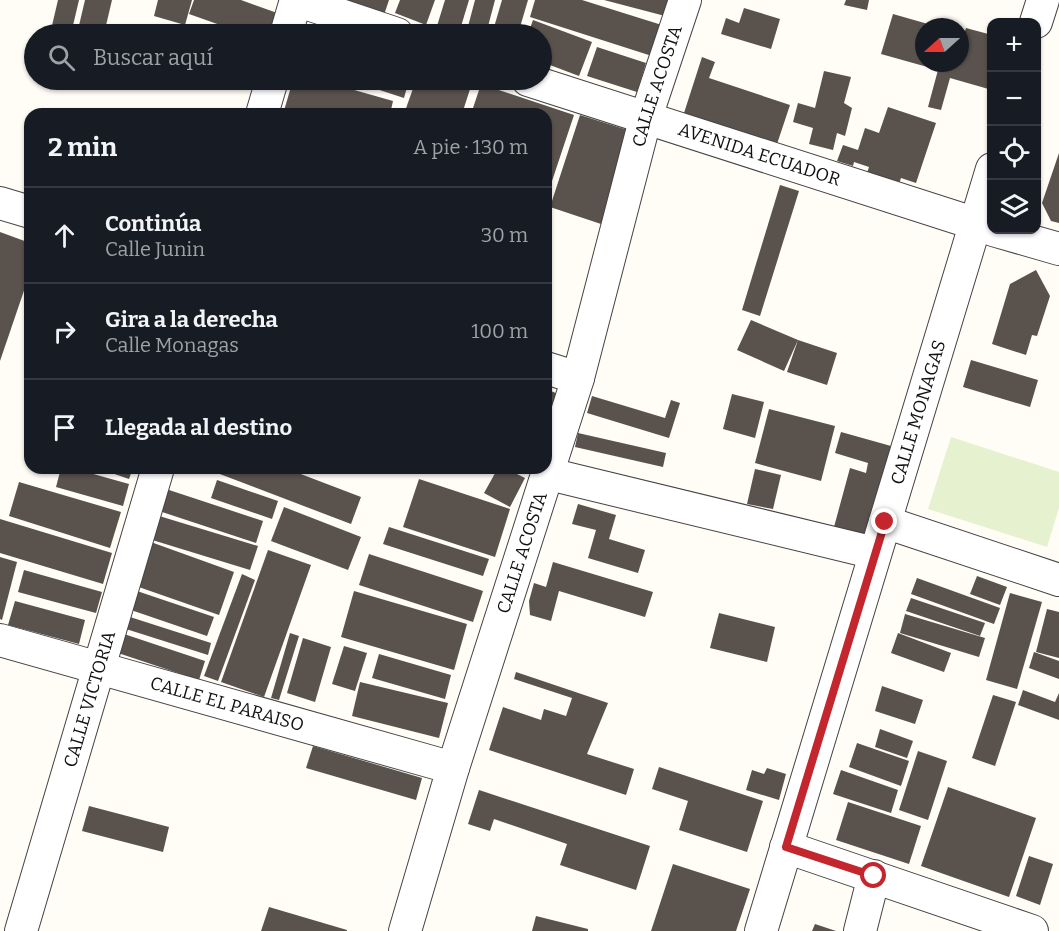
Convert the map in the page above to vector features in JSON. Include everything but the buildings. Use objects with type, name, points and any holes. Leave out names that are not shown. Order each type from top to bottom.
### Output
[{"type":"street","points":[[289,24],[296,0],[367,24]]},
{"type":"street","name":"CALLE ACOSTA","points":[[552,464],[578,378],[645,119],[685,0]]},
{"type":"street","points":[[1037,18],[1043,0]]},
{"type":"street","name":"AVENIDA ECUADOR","points":[[552,88],[987,227]]},
{"type":"street","points":[[264,108],[269,90]]},
{"type":"street","points":[[0,203],[24,210]]},
{"type":"street","name":"CALLE MONAGAS","points":[[761,931],[875,553],[987,227]]},
{"type":"street","name":"AVENIDA ECUADOR","points":[[1010,234],[1059,249]]},
{"type":"street","points":[[552,370],[578,378]]},
{"type":"street","name":"CALLE VICTORIA","points":[[21,931],[156,474]]},
{"type":"street","name":"CALLE ACOSTA","points":[[405,931],[453,768],[549,474]]},
{"type":"street","points":[[549,474],[875,553]]},
{"type":"street","points":[[885,522],[1059,580]]},
{"type":"street","name":"CALLE EL PARAISO","points":[[0,640],[453,768]]},
{"type":"street","points":[[786,847],[1032,931]]},
{"type":"street","points":[[860,931],[874,876]]},
{"type":"green space","points":[[951,437],[1059,472],[1059,508],[1047,547],[928,509]]},
{"type":"route","points":[[874,876],[786,847],[885,522]]}]
